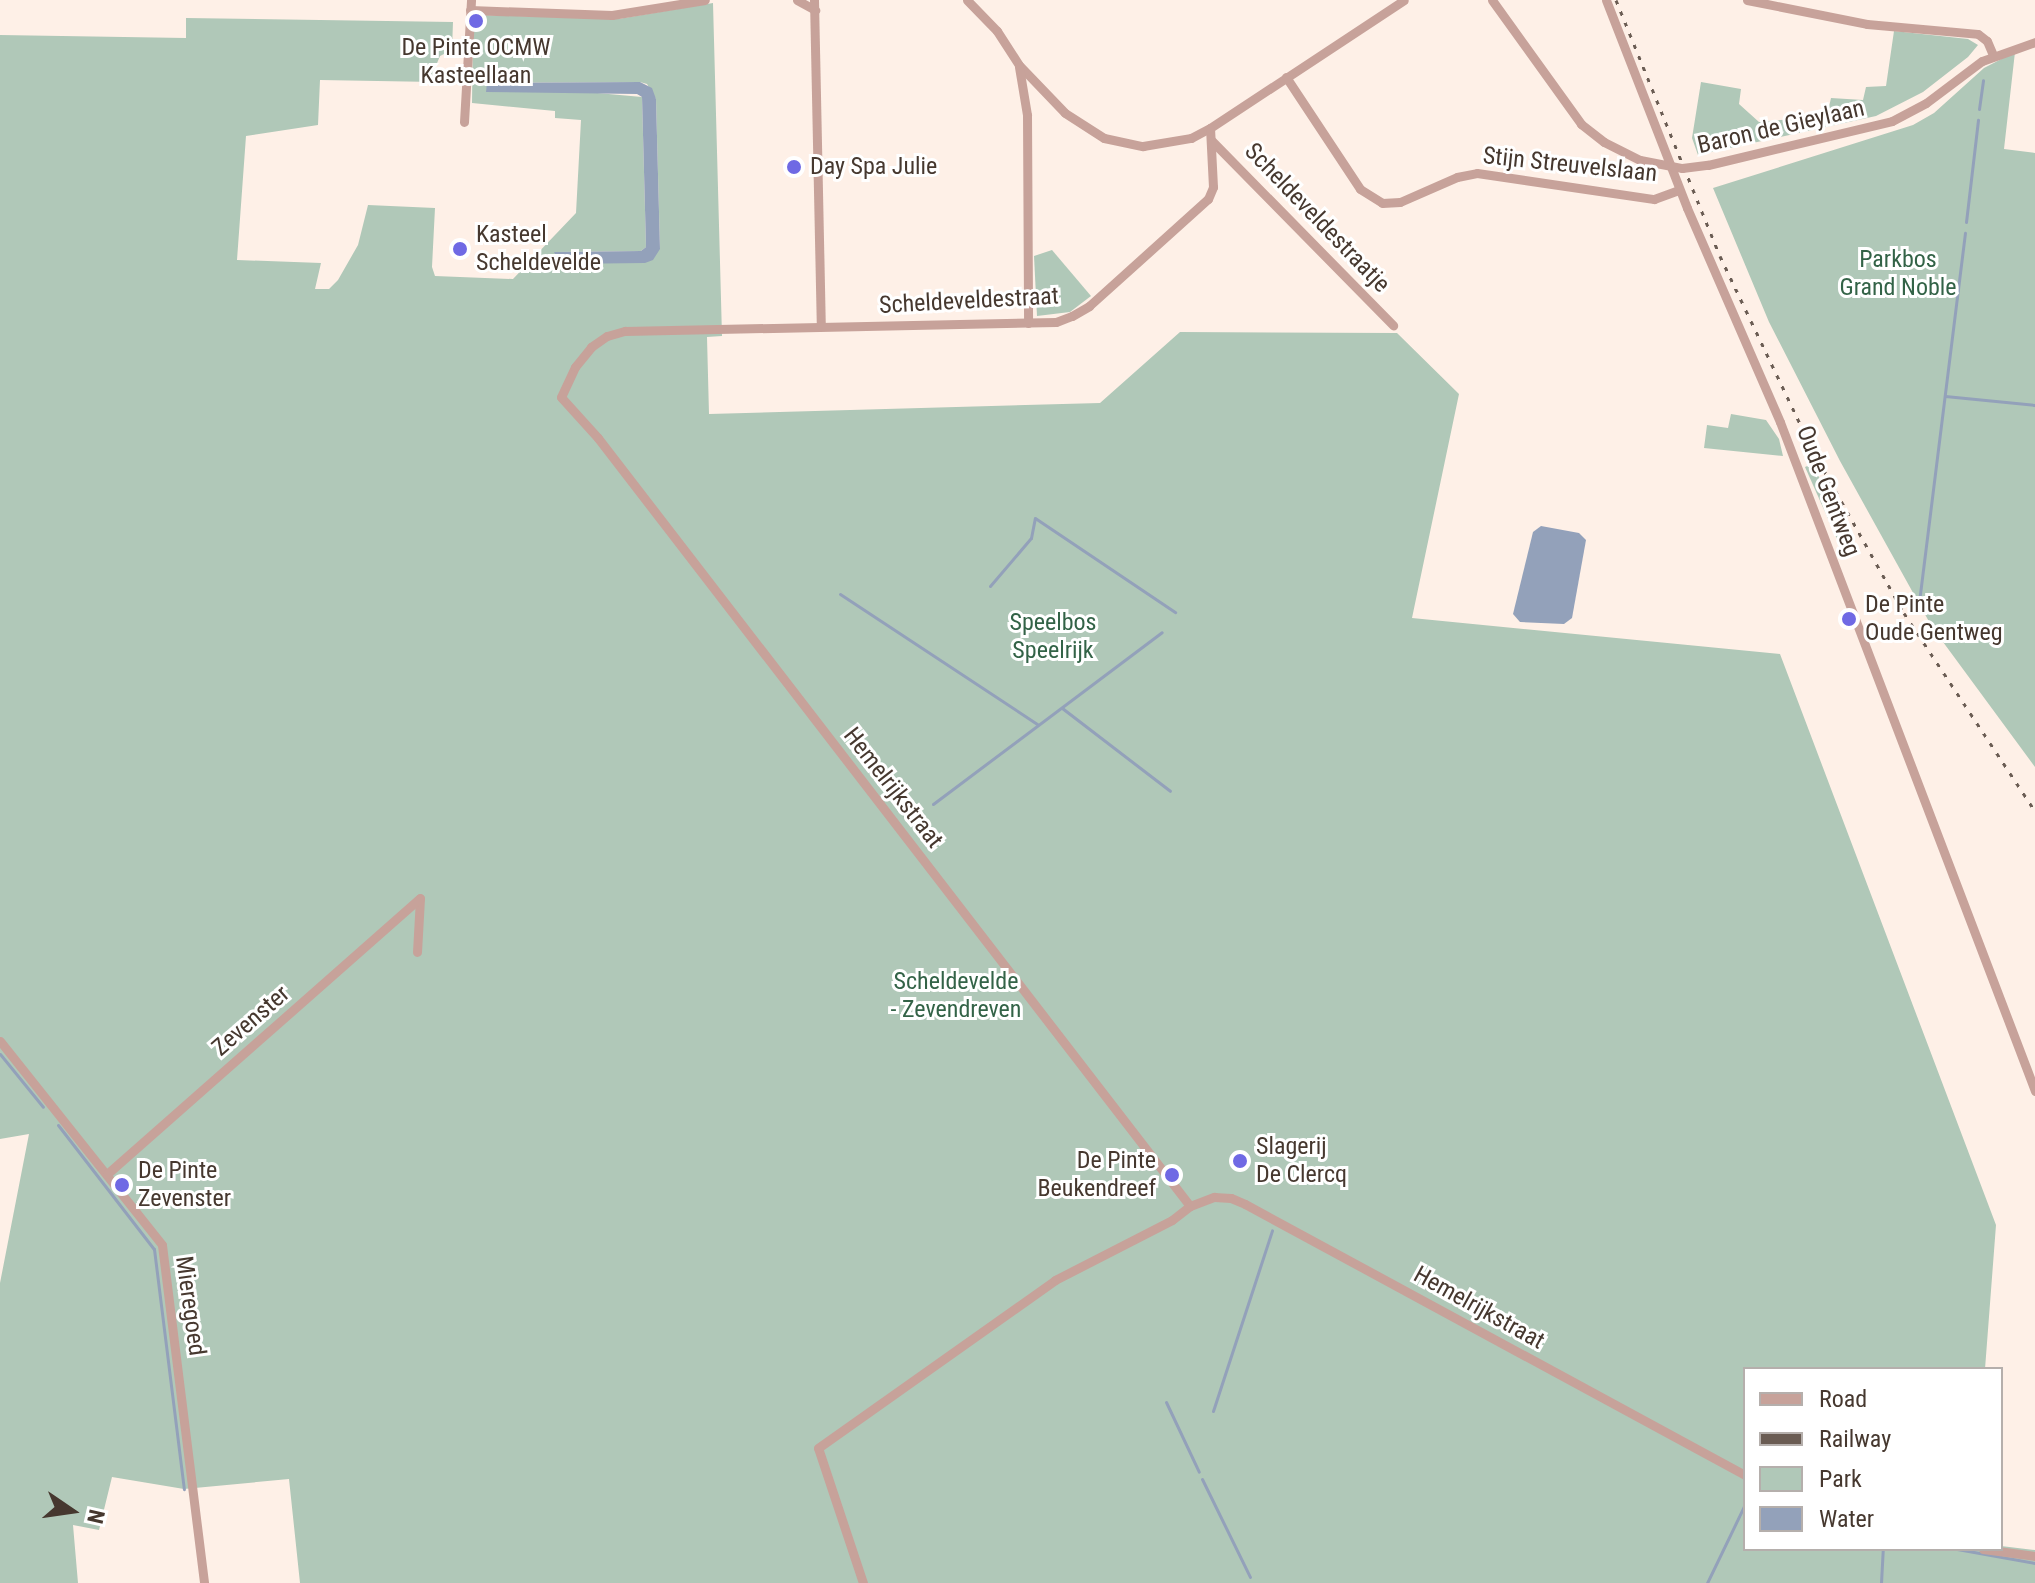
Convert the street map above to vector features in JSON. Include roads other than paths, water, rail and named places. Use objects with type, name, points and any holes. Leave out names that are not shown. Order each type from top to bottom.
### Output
[{"type":"street","points":[[464,122],[471,5],[612,15],[705,0]]},
{"type":"street","points":[[797,0],[814,5],[821,326]]},
{"type":"street","points":[[967,0],[997,31],[1019,65],[1065,113],[1104,138],[1133,145],[1160,146],[1210,128],[1404,0]]},
{"type":"street","name":"Baron de Gieylaan","points":[[1492,0],[1581,124],[1604,142],[1640,160],[1670,167],[1708,165],[1892,121],[1926,103],[1993,55],[2035,42]]},
{"type":"street","name":"Oude Gentweg","points":[[1606,0],[1679,190],[1780,422],[2035,1091]]},
{"type":"street","points":[[1747,0],[1867,24],[1978,34],[1987,41],[1993,55]]},
{"type":"street","points":[[1019,65],[1027,115],[1028,323]]},
{"type":"street","name":"Stijn Streuvelslaan","points":[[1286,77],[1360,189],[1382,203],[1400,202],[1457,177],[1477,173],[1654,199],[1679,190]]},
{"type":"street","name":"Scheldeveldestraat","points":[[561,397],[584,355],[615,332],[1056,322],[1089,306],[1208,199],[1213,187],[1210,128]]},
{"type":"street","name":"Scheldeveldestraatje","points":[[1211,140],[1393,325]]},
{"type":"street","name":"Hemelrijkstraat","points":[[561,397],[598,438],[1190,1206]]},
{"type":"street","name":"Zevenster","points":[[107,1174],[420,898],[417,952]]},
{"type":"street","name":"Mieregoed","points":[[0,1041],[153,1231],[165,1261],[204,1583]]},
{"type":"street","name":"Hemelrijkstraat","points":[[863,1583],[818,1448],[1055,1280],[1172,1220],[1190,1206],[1214,1197],[1231,1198],[1245,1204],[1743,1474]]},
{"type":"street","points":[[1998,1551],[2035,1556]]},
{"type":"water","points":[[640,82],[652,88],[656,99],[660,249],[653,260],[645,263],[561,264],[554,252],[641,251],[646,247],[642,97],[637,94],[486,92],[487,83]]},
{"type":"water","points":[[1541,526],[1579,533],[1586,540],[1572,618],[1564,624],[1520,622],[1513,614],[1533,532]]},
{"type":"waterway","points":[[1979,109],[1983,80]]},
{"type":"waterway","points":[[1966,222],[1978,120]]},
{"type":"waterway","points":[[1919,602],[1965,233]]},
{"type":"waterway","points":[[1945,396],[2035,405]]},
{"type":"waterway","points":[[990,586],[1031,538],[1035,518],[1175,612]]},
{"type":"waterway","points":[[840,594],[1037,724]]},
{"type":"waterway","points":[[933,804],[1162,632]]},
{"type":"waterway","points":[[1062,708],[1170,791]]},
{"type":"waterway","points":[[0,1054],[43,1107]]},
{"type":"waterway","points":[[58,1125],[154,1249],[184,1489]]},
{"type":"waterway","points":[[1213,1411],[1272,1230]]},
{"type":"waterway","points":[[1166,1402],[1199,1472]]},
{"type":"waterway","points":[[1202,1479],[1250,1577]]},
{"type":"waterway","points":[[1707,1583],[1743,1508]]},
{"type":"waterway","points":[[1881,1583],[1883,1551]]},
{"type":"waterway","points":[[1968,1551],[2035,1563]]},
{"type":"railway","points":[[1616,0],[1720,256],[1812,449],[1904,613],[2035,811]]},
{"type":"place","name":"De Pinte OCMW Kasteellaan","points":[[476,21]]},
{"type":"place","name":"Day Spa Julie","points":[[794,167]]},
{"type":"place","name":"Kasteel Scheldevelde","points":[[460,249]]},
{"type":"place","name":"De Pinte Oude Gentweg","points":[[1849,619]]},
{"type":"place","name":"Slagerij De Clercq","points":[[1240,1161]]},
{"type":"place","name":"De Pinte Beukendreef","points":[[1172,1175]]},
{"type":"place","name":"De Pinte Zevenster","points":[[122,1185]]},
{"type":"park label","name":"Parkbos Grand Noble","points":[[1898,274]]},
{"type":"park label","name":"Speelbos Speelrijk","points":[[1053,637]]},
{"type":"park label","name":"Scheldevelde - Zevendreven","points":[[956,996]]}]
